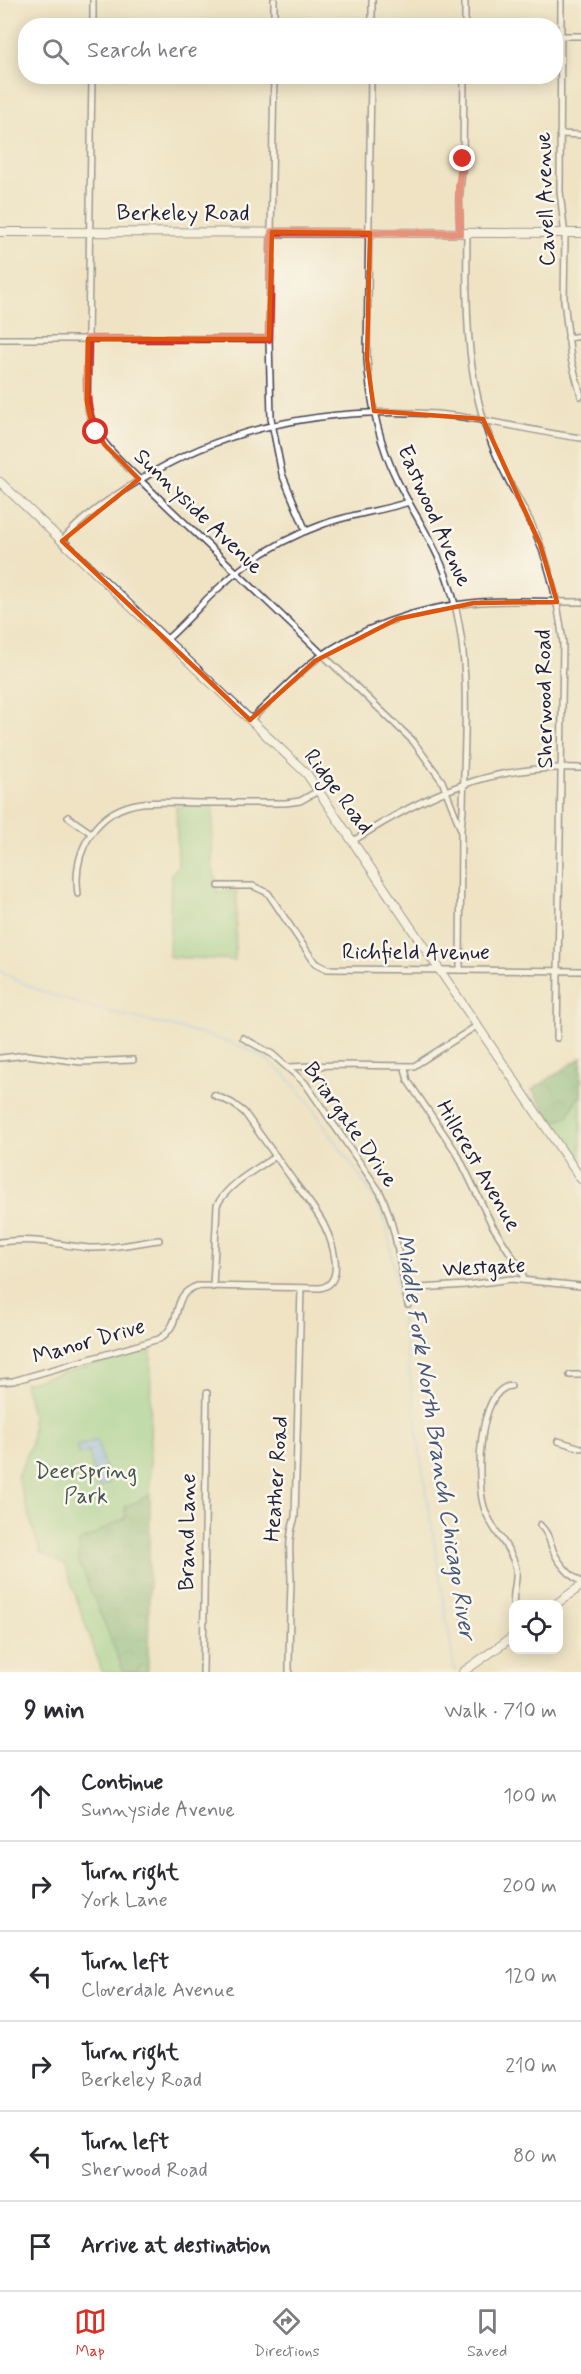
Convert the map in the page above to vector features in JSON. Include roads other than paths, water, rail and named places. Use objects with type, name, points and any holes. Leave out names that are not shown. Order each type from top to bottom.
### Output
[{"type":"street","points":[[93,0],[93,18]]},
{"type":"street","points":[[274,0],[274,18]]},
{"type":"street","points":[[372,0],[372,18]]},
{"type":"street","points":[[465,0],[465,18]]},
{"type":"street","name":"Cavell Avenue","points":[[561,0],[562,18]]},
{"type":"street","points":[[563,36],[581,36]]},
{"type":"street","name":"Sunnyside Avenue","points":[[92,84],[87,403],[92,424],[105,445],[140,480],[413,741],[433,767],[445,789],[461,829]]},
{"type":"street","points":[[274,84],[270,400],[272,424],[286,486],[306,531]]},
{"type":"street","name":"Eastwood Avenue","points":[[371,84],[367,359],[374,411],[387,456],[435,549],[455,605],[463,646],[465,682],[460,970]]},
{"type":"street","name":"Sherwood Road","points":[[464,84],[463,159],[459,187],[464,233],[468,347],[476,393],[502,469],[540,544],[557,602],[564,656],[557,1038]]},
{"type":"street","name":"Cavell Avenue","points":[[561,84],[560,191],[564,233],[564,300],[571,359],[581,396]]},
{"type":"street","points":[[560,134],[581,135]]},
{"type":"street","name":"Berkeley Road","points":[[0,232],[581,233]]},
{"type":"street","points":[[568,338],[581,336]]},
{"type":"street","points":[[0,339],[269,339]]},
{"type":"street","points":[[62,541],[104,504],[140,480],[196,450],[272,424],[331,414],[374,411],[440,414],[483,419],[533,431],[581,438]]},
{"type":"street","name":"Ridge Road","points":[[0,482],[298,763],[581,1179]]},
{"type":"street","points":[[166,640],[212,593],[237,572],[281,543],[347,516],[409,502]]},
{"type":"street","points":[[250,720],[288,682],[324,655],[360,635],[397,620],[455,605],[505,602],[581,602]]},
{"type":"street","points":[[353,841],[406,808],[445,789],[513,771],[581,768]]},
{"type":"street","points":[[78,894],[77,862],[91,833],[110,816],[141,803],[286,803],[300,801],[318,791]]},
{"type":"street","points":[[68,817],[91,833]]},
{"type":"street","name":"Richfield Avenue","points":[[219,886],[254,886],[268,893],[315,963],[321,968],[581,971]]},
{"type":"street","points":[[289,1067],[336,1065],[405,1068],[421,1063],[478,1025]]},
{"type":"street","name":"Briargate Drive","points":[[243,1038],[272,1054],[289,1067],[312,1093],[380,1192],[397,1237],[405,1289]]},
{"type":"street","points":[[0,1058],[27,1055],[81,1062],[133,1060]]},
{"type":"street","name":"Hillcrest Avenue","points":[[405,1068],[408,1080],[458,1155],[492,1225],[521,1270],[524,1280]]},
{"type":"street","points":[[213,1287],[217,1205],[222,1196],[232,1187],[276,1156],[244,1112],[232,1103],[214,1095]]},
{"type":"street","name":"Manor Drive","points":[[0,1382],[13,1381],[159,1339],[166,1335],[176,1322],[183,1293],[197,1286],[326,1287],[332,1281],[336,1269],[332,1246],[325,1227],[276,1156]]},
{"type":"street","points":[[0,1242],[34,1240],[109,1248],[159,1240]]},
{"type":"street","name":"Westgate","points":[[405,1289],[511,1279],[581,1286]]},
{"type":"street","name":"Heather Road","points":[[289,1672],[291,1580],[288,1546],[295,1517],[301,1288]]},
{"type":"street","points":[[405,1289],[408,1305]]},
{"type":"street","points":[[570,1375],[581,1375]]},
{"type":"street","points":[[511,1386],[498,1392],[488,1415],[481,1442],[480,1478],[481,1496],[487,1516],[514,1561],[516,1570],[512,1600]]},
{"type":"street","name":"Brand Lane","points":[[203,1672],[207,1393]]},
{"type":"street","points":[[558,1441],[581,1448]]},
{"type":"street","points":[[540,1525],[550,1538],[557,1557],[581,1584],[562,1600]]},
{"type":"street","points":[[463,1672],[509,1639]]},
{"type":"water","points":[[97,1440],[109,1484],[98,1487],[89,1452],[79,1454],[77,1446]]},
{"type":"waterway","name":"Middle Fork North Branch Chicago River","points":[[0,971],[56,996],[205,1035],[241,1046],[261,1056],[293,1083],[366,1186],[384,1220],[392,1252],[416,1427],[455,1672]]},
{"type":"park label","name":"Deerspring Park","points":[[86,1484]]}]
